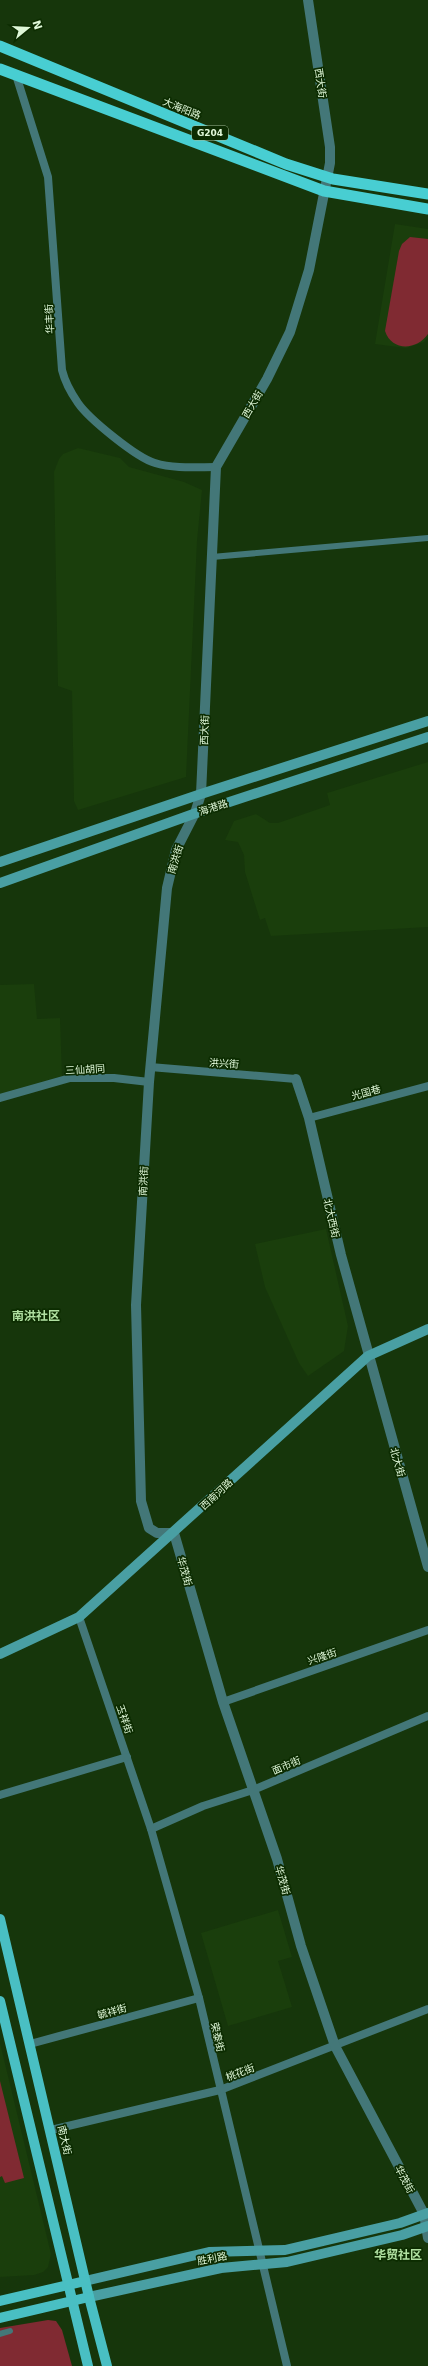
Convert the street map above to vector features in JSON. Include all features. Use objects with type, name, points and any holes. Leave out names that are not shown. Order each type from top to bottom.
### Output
[{"type":"highway","name":"大海阳路","points":[[0,46],[286,164],[327,177],[428,194]]},
{"type":"highway","name":"G204","points":[[0,69],[324,191],[428,209]]},
{"type":"main road","name":"海港路","points":[[0,862],[201,794],[428,721]]},
{"type":"main road","name":"海港路","points":[[0,883],[195,813],[428,737]]},
{"type":"main road","name":"西南河路","points":[[0,1654],[79,1617],[174,1533],[368,1356],[428,1329]]},
{"type":"main road","name":"南大街","points":[[0,1919],[51,2130],[85,2282],[107,2366]]},
{"type":"main road","points":[[0,2001],[37,2152],[67,2286],[88,2366]]},
{"type":"main road","name":"胜利路","points":[[0,2301],[208,2252],[236,2250],[259,2252],[285,2250],[400,2223],[426,2214]]},
{"type":"main road","name":"胜利路","points":[[0,2318],[221,2268],[262,2263],[287,2262],[402,2235],[427,2226]]},
{"type":"street","name":"西大街","points":[[195,813],[201,794],[216,467],[267,378],[290,332],[309,270],[330,163],[330,147],[308,0]]},
{"type":"street","name":"华丰街","points":[[16,75],[48,177],[62,370],[65,382],[79,404],[94,420],[129,448],[154,463],[182,467],[216,467]]},
{"type":"street","points":[[212,557],[428,538]]},
{"type":"street","name":"南洪街","points":[[174,1533],[157,1533],[149,1528],[141,1494],[136,1305],[150,1067],[167,888],[176,850],[195,813]]},
{"type":"street","name":"洪兴街","points":[[150,1067],[296,1079]]},
{"type":"street","name":"三仙胡同","points":[[0,1098],[70,1078],[114,1078],[149,1082]]},
{"type":"street","name":"北大西街","points":[[296,1079],[309,1118],[341,1255],[368,1356]]},
{"type":"street","name":"光国巷","points":[[309,1118],[428,1086]]},
{"type":"street","name":"北大街","points":[[368,1356],[428,1567]]},
{"type":"street","name":"华茂街","points":[[174,1533],[223,1702],[277,1859],[301,1946],[336,2046],[426,2214],[428,2238]]},
{"type":"street","name":"玉祥街","points":[[79,1617],[151,1829]]},
{"type":"street","name":"兴隆街","points":[[223,1702],[428,1630]]},
{"type":"street","name":"面市街","points":[[151,1829],[203,1806],[253,1790],[428,1716]]},
{"type":"street","points":[[0,1795],[127,1757]]},
{"type":"street","name":"荣泰街","points":[[151,1829],[199,1998],[259,2252],[288,2366]]},
{"type":"street","name":"毓祥街","points":[[30,2044],[199,1998]]},
{"type":"street","name":"桃花街","points":[[51,2130],[220,2090],[428,2009]]},
{"type":"street","points":[[0,2334],[10,2331]]},
{"type":"shaded area","points":[[395,224],[428,229],[428,337],[424,342],[406,348],[375,344]]},
{"type":"shaded area","points":[[410,237],[428,239],[428,334],[418,343],[411,346],[405,346],[393,343],[388,338],[385,331],[399,251],[402,244]]},
{"type":"shaded area","points":[[78,448],[120,458],[129,467],[184,482],[202,490],[197,541],[186,777],[78,810],[74,801],[72,691],[58,686],[54,472],[59,459],[63,454]]},
{"type":"shaded area","points":[[428,762],[428,927],[271,936],[265,918],[260,920],[245,872],[244,855],[238,842],[225,840],[234,821],[256,814],[270,823],[278,823],[330,805],[327,793]]},
{"type":"shaded area","points":[[34,984],[37,1019],[60,1018],[62,1076],[0,1094],[0,985]]},
{"type":"shaded area","points":[[326,1229],[348,1326],[344,1351],[308,1376],[299,1363],[265,1287],[255,1244]]},
{"type":"shaded area","points":[[278,1910],[292,1957],[278,1961],[292,2007],[228,2026],[201,1933]]},
{"type":"shaded area","points":[[0,2043],[51,2254],[48,2267],[43,2272],[34,2275],[0,2277]]},
{"type":"shaded area","points":[[0,2081],[24,2178],[5,2183],[2,2176],[0,2177]]},
{"type":"shaded area","points":[[48,2320],[56,2321],[62,2330],[72,2366],[0,2366],[0,2328]]},
{"type":"district","name":"南洪社区","points":[[36,1316]]},
{"type":"district","name":"华贸社区","points":[[398,2255]]}]
